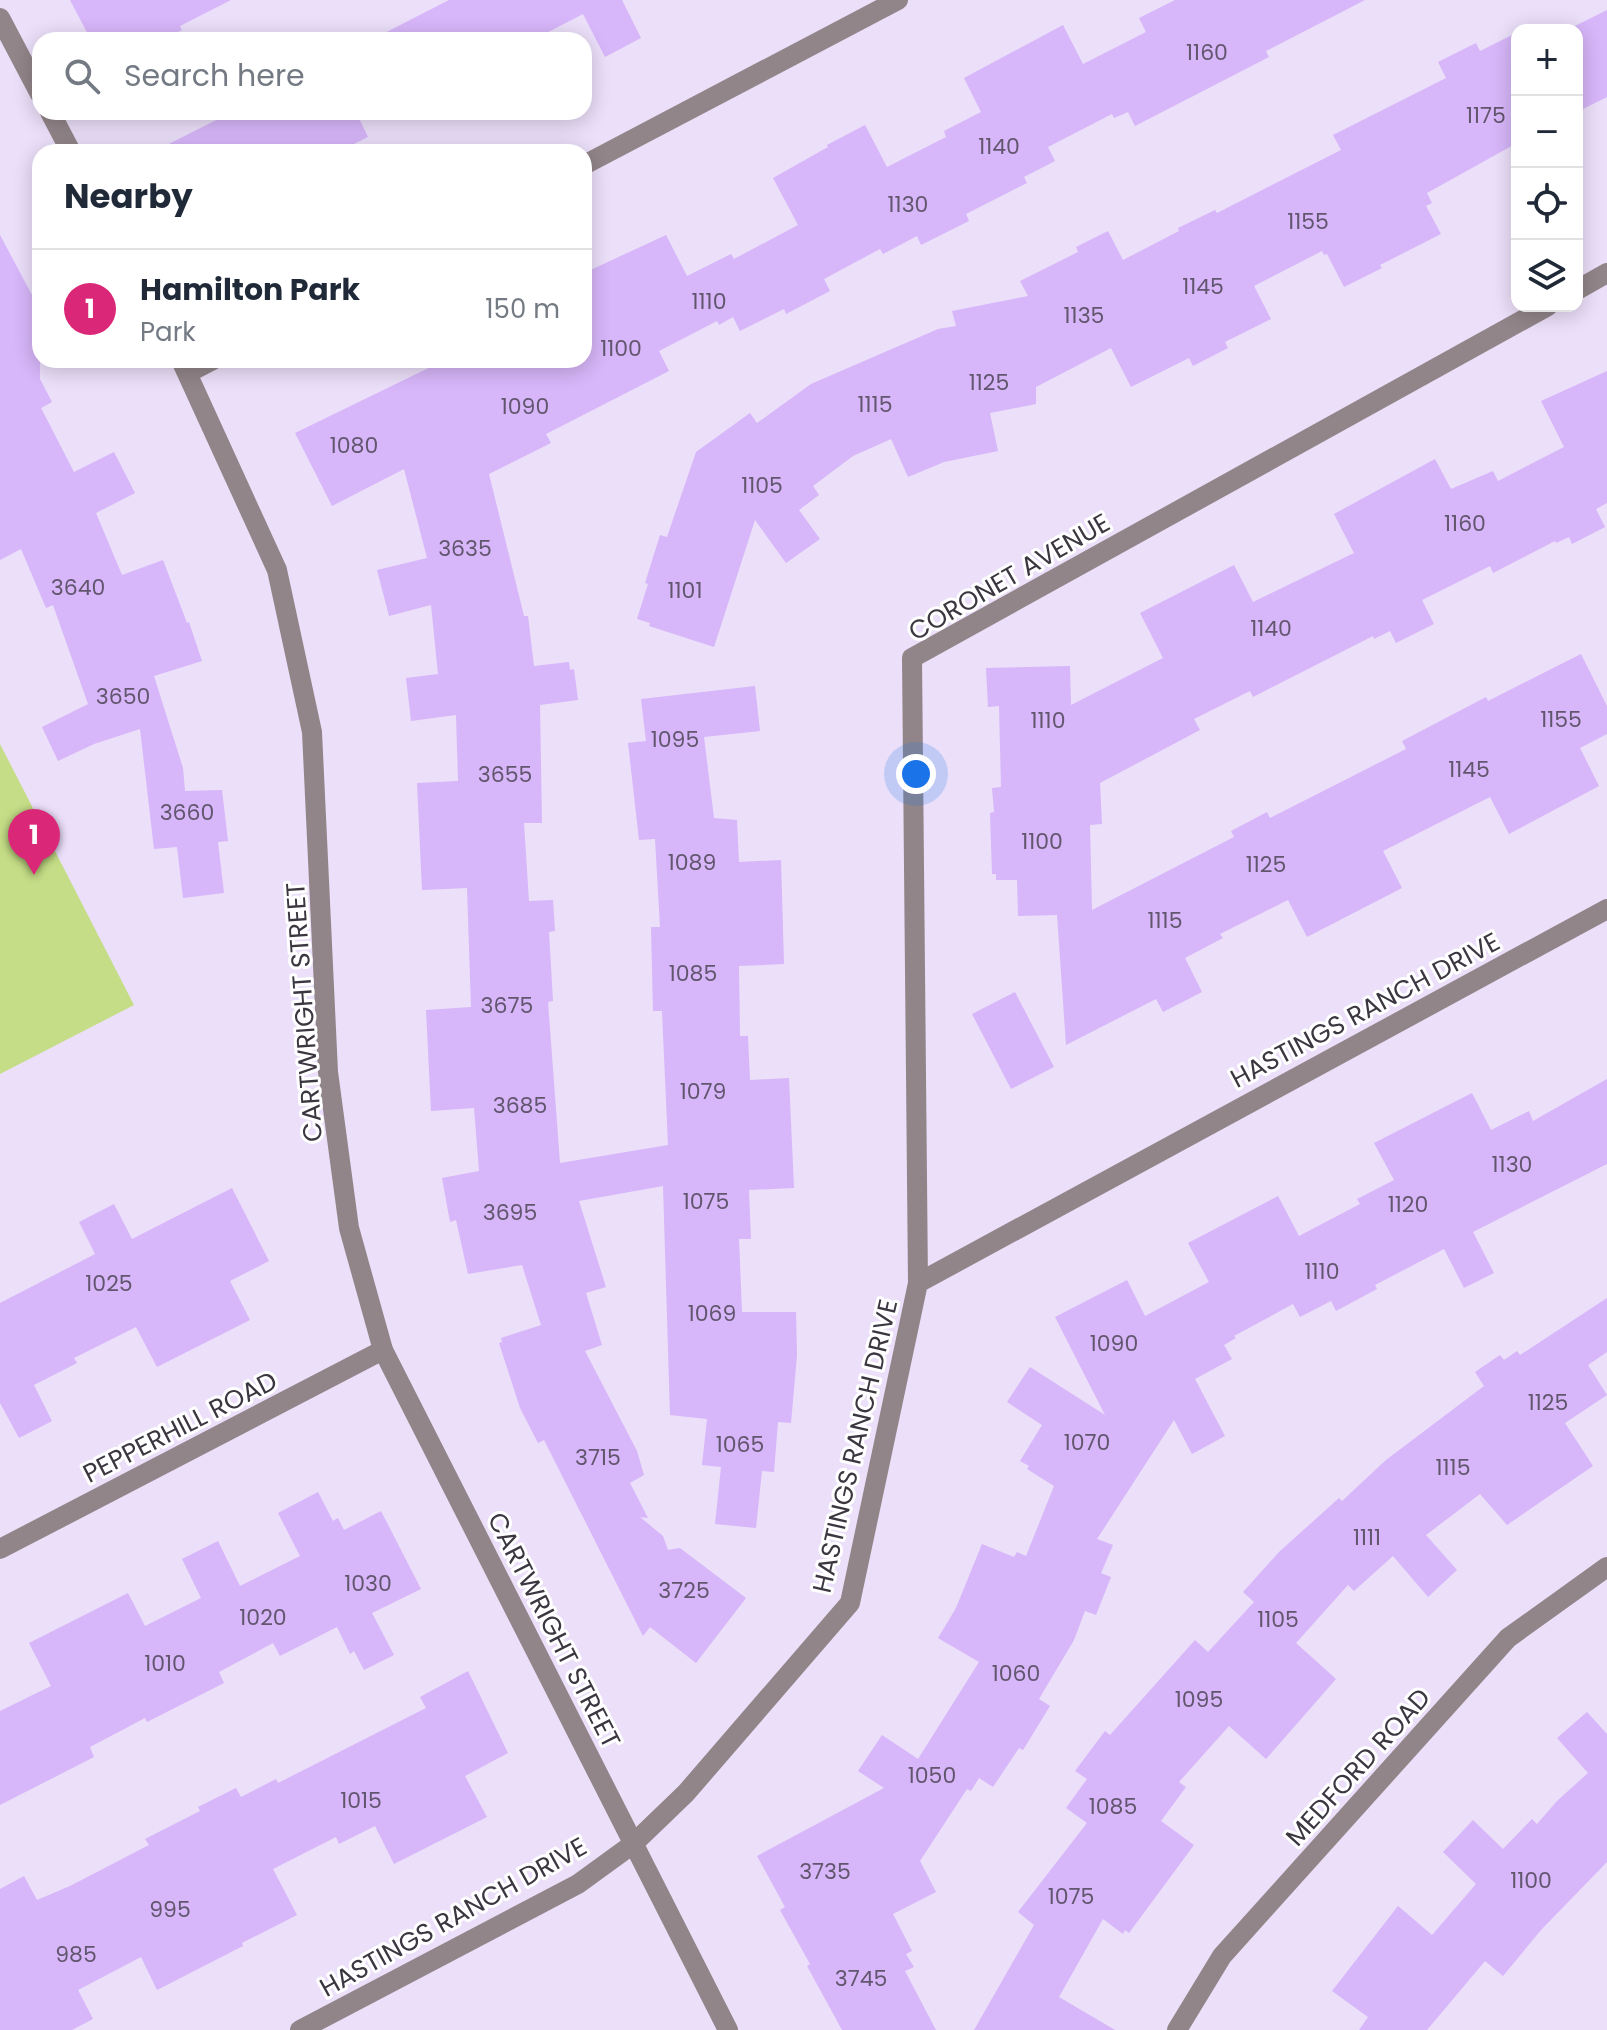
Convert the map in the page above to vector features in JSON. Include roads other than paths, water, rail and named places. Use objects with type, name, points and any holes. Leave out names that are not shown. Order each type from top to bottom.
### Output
[{"type":"street","points":[[592,161],[898,0]]},
{"type":"street","points":[[0,18],[32,79]]},
{"type":"street","points":[[54,120],[67,144]]},
{"type":"street","points":[[1583,287],[1607,273]]},
{"type":"street","name":"CORONET AVENUE","points":[[918,1283],[912,658],[1537,312]]},
{"type":"street","name":"CARTWRIGHT STREET","points":[[184,368],[277,570],[312,732],[328,1072],[349,1228],[383,1350],[728,2030]]},
{"type":"street","name":"HASTINGS RANCH DRIVE","points":[[300,2030],[578,1884],[633,1844],[686,1793],[850,1603],[918,1283],[1607,909]]},
{"type":"street","name":"PEPPERHILL ROAD","points":[[0,1549],[383,1350]]},
{"type":"street","name":"MEDFORD ROAD","points":[[1177,2030],[1222,1956],[1508,1638],[1607,1567]]},
{"type":"place","name":"Hamilton Park","points":[[34,875]]}]
